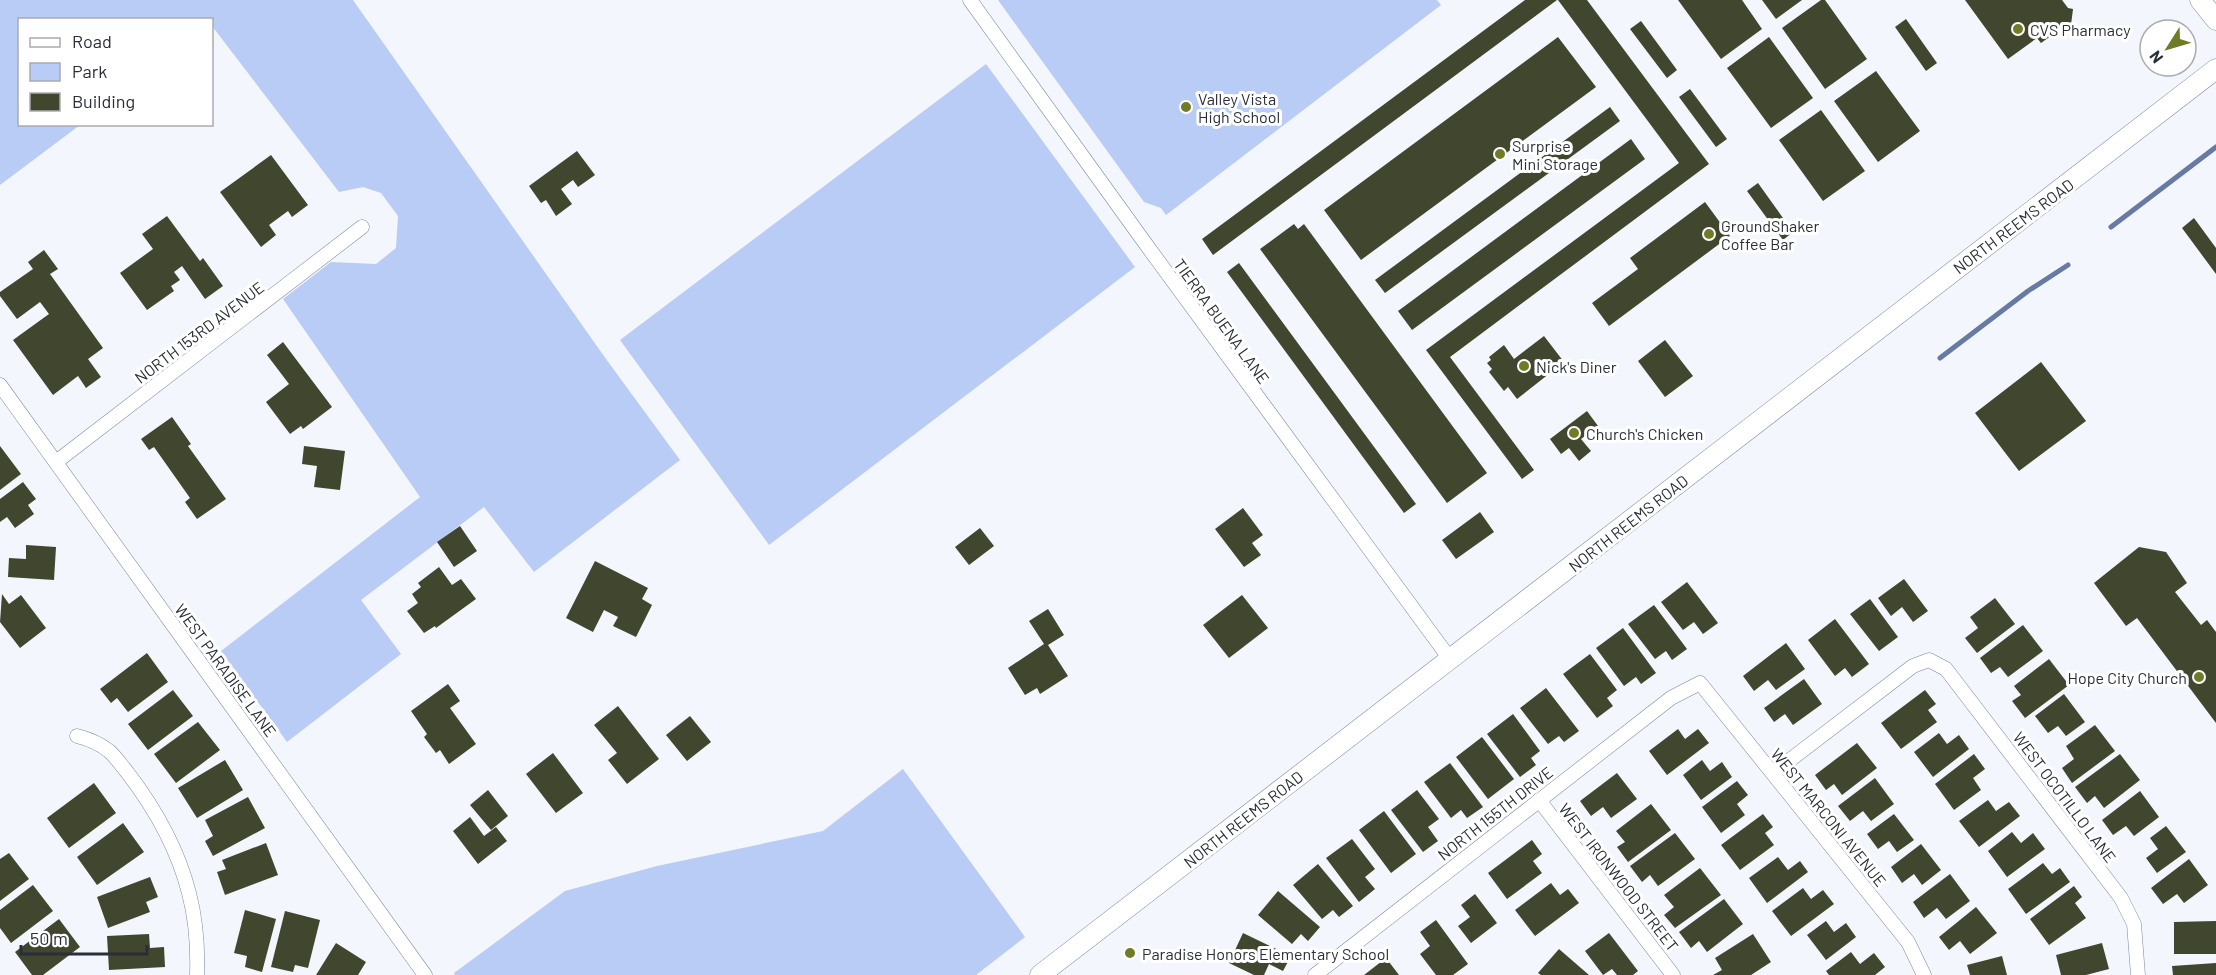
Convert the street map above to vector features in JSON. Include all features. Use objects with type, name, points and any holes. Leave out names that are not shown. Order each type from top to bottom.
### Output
[{"type":"main road","points":[[2200,0],[2216,20]]},
{"type":"main road","name":"NORTH REEMS ROAD","points":[[1040,975],[2216,69]]},
{"type":"street","name":"TIERRA BUENA LANE","points":[[970,0],[1450,659]]},
{"type":"street","name":"NORTH 153RD AVENUE","points":[[56,462],[362,227]]},
{"type":"street","name":"WEST PARADISE LANE","points":[[0,385],[425,975]]},
{"type":"street","name":"WEST OCOTILLO LANE","points":[[1773,774],[1913,666],[1929,660],[1946,669],[2121,898],[2134,924],[2138,975]]},
{"type":"street","name":"WEST MARCONI AVENUE","points":[[1701,683],[1908,942],[1924,975]]},
{"type":"street","name":"NORTH 155TH DRIVE","points":[[1315,975],[1671,698],[1701,683]]},
{"type":"street","points":[[77,736],[93,740],[111,752],[144,794],[163,830],[181,868],[189,894],[195,922],[197,975]]},
{"type":"street","name":"WEST IRONWOOD STREET","points":[[1539,800],[1673,975]]},
{"type":"green space","points":[[0,0],[353,0],[680,460],[534,572],[484,507],[361,600],[401,654],[287,742],[221,651],[420,497],[283,299],[331,262],[376,264],[396,248],[398,216],[381,193],[363,187],[339,192],[213,27],[213,18],[18,18],[18,126],[79,126],[0,185]]},
{"type":"green space","name":"Valley Vista High School","points":[[998,0],[1437,0],[1441,5],[1166,215],[1161,208],[1144,202]]},
{"type":"green space","points":[[986,64],[1135,267],[769,545],[620,340]]},
{"type":"green space","points":[[903,769],[1025,937],[976,975],[455,975],[454,973],[565,891],[657,866],[823,831]]},
{"type":"building","points":[[1525,0],[1557,0],[1213,255],[1202,239]]},
{"type":"building","points":[[1558,0],[1587,0],[1709,164],[1450,357],[1534,470],[1522,479],[1426,350],[1679,163]]},
{"type":"building","points":[[1678,0],[1742,0],[1762,29],[1721,59]]},
{"type":"building","points":[[1762,0],[1802,0],[1776,19]]},
{"type":"building","points":[[1821,0],[1825,0],[1867,59],[1825,89],[1782,28]]},
{"type":"building","name":"CVS Pharmacy","points":[[1965,0],[2062,0],[2068,8],[2073,9],[2071,25],[2066,25],[2041,43],[2037,38],[2008,59]]},
{"type":"building","points":[[1906,19],[1937,63],[1926,71],[1895,27]]},
{"type":"building","points":[[1641,21],[1677,70],[1667,78],[1630,29]]},
{"type":"building","points":[[1558,37],[1596,87],[1361,260],[1324,210]]},
{"type":"building","points":[[1769,37],[1813,98],[1771,128],[1727,68]]},
{"type":"building","points":[[1876,71],[1920,131],[1878,162],[1834,101]]},
{"type":"building","points":[[1690,89],[1727,139],[1716,147],[1679,97]]},
{"type":"building","points":[[1610,107],[1620,121],[1385,293],[1375,280]]},
{"type":"building","points":[[1821,110],[1865,171],[1823,201],[1779,140]]},
{"type":"building","points":[[1631,139],[1645,159],[1412,330],[1398,311]]},
{"type":"building","points":[[577,151],[595,175],[578,187],[573,180],[561,189],[572,204],[556,216],[546,200],[541,203],[529,186]]},
{"type":"building","points":[[271,155],[308,205],[292,217],[288,211],[269,225],[276,235],[261,247],[220,192]]},
{"type":"building","points":[[1758,183],[1793,232],[1783,240],[1747,191]]},
{"type":"building","points":[[1705,202],[1730,236],[1609,326],[1592,303],[1638,269],[1630,258]]},
{"type":"building","points":[[167,216],[200,261],[203,258],[223,286],[205,299],[182,266],[174,272],[180,280],[171,286],[174,291],[147,310],[120,273],[153,249],[142,234]]},
{"type":"building","points":[[2194,218],[2216,248],[2216,274],[2182,228]]},
{"type":"building","points":[[1294,224],[1298,229],[1304,224],[1487,473],[1447,503],[1260,249]]},
{"type":"building","points":[[44,250],[58,269],[50,274],[103,348],[88,359],[101,377],[86,388],[78,376],[53,395],[13,340],[49,314],[40,302],[17,319],[0,296],[0,292],[33,269],[28,262]]},
{"type":"building","points":[[1239,263],[1416,504],[1404,513],[1227,272]]},
{"type":"building","name":"Nick's Diner","points":[[1544,336],[1564,362],[1517,399],[1508,387],[1504,391],[1489,372],[1492,369],[1487,363],[1491,360],[1489,357],[1504,345],[1514,359]]},
{"type":"building","points":[[1665,340],[1693,376],[1665,397],[1638,361]]},
{"type":"building","points":[[283,342],[332,407],[303,429],[301,426],[290,434],[266,402],[289,384],[267,355]]},
{"type":"building","points":[[2041,362],[2086,421],[2019,471],[1975,413]]},
{"type":"building","name":"Church's Chicken","points":[[1587,411],[1598,426],[1581,439],[1591,451],[1579,461],[1569,448],[1561,454],[1550,439]]},
{"type":"building","points":[[172,417],[191,444],[188,446],[226,499],[197,519],[185,502],[190,498],[154,447],[149,450],[141,439]]},
{"type":"building","points":[[0,446],[21,474],[0,490]]},
{"type":"building","points":[[304,446],[345,451],[340,490],[314,487],[317,466],[302,464]]},
{"type":"building","points":[[23,482],[36,499],[28,505],[34,514],[15,528],[7,517],[0,522],[0,499]]},
{"type":"building","points":[[1243,508],[1263,535],[1252,543],[1261,555],[1244,567],[1215,529]]},
{"type":"building","points":[[1480,512],[1494,532],[1456,559],[1442,540]]},
{"type":"building","points":[[460,526],[477,551],[454,567],[437,542]]},
{"type":"building","points":[[980,528],[994,546],[969,565],[955,547]]},
{"type":"building","points":[[26,545],[56,547],[54,580],[8,577],[9,558],[26,559]]},
{"type":"building","name":"Hope City Church","points":[[2139,547],[2166,552],[2187,583],[2175,592],[2201,625],[2207,620],[2216,632],[2216,723],[2137,618],[2126,626],[2094,583]]},
{"type":"building","points":[[595,561],[648,588],[642,599],[652,605],[636,637],[613,626],[618,617],[604,610],[593,632],[566,618]]},
{"type":"building","points":[[439,567],[452,585],[461,579],[476,599],[436,628],[435,626],[424,633],[407,611],[418,603],[412,594],[421,587],[418,583]]},
{"type":"building","points":[[1904,579],[1928,611],[1913,622],[1902,607],[1891,616],[1878,598]]},
{"type":"building","points":[[1687,582],[1718,623],[1703,634],[1694,622],[1683,630],[1661,602]]},
{"type":"building","points":[[2,594],[9,604],[21,595],[46,628],[20,648],[0,622]]},
{"type":"building","points":[[1242,595],[1268,628],[1229,658],[1203,625]]},
{"type":"building","points":[[1995,598],[2015,624],[1977,653],[1965,638],[1978,628],[1970,617]]},
{"type":"building","points":[[1870,599],[1898,637],[1879,651],[1850,614]]},
{"type":"building","points":[[1654,605],[1687,649],[1672,660],[1666,651],[1655,659],[1628,624]]},
{"type":"building","points":[[1048,609],[1064,635],[1048,645],[1068,676],[1040,694],[1037,688],[1025,695],[1008,668],[1044,644],[1029,621]]},
{"type":"building","points":[[1835,619],[1869,664],[1852,677],[1845,668],[1835,676],[1808,640]]},
{"type":"building","points":[[2023,625],[2043,651],[2008,677],[2000,667],[1991,673],[1980,658]]},
{"type":"building","points":[[1623,628],[1656,673],[1641,684],[1636,677],[1624,686],[1596,648]]},
{"type":"building","points":[[1786,643],[1805,669],[1776,690],[1768,680],[1754,691],[1743,676]]},
{"type":"building","points":[[147,653],[168,682],[128,712],[117,698],[111,703],[100,689]]},
{"type":"building","points":[[1590,654],[1617,690],[1607,698],[1613,706],[1597,718],[1563,674]]},
{"type":"building","points":[[2049,659],[2069,685],[2025,718],[2012,701],[2021,695],[2014,686]]},
{"type":"building","points":[[1804,679],[1822,704],[1793,725],[1785,714],[1774,722],[1764,708]]},
{"type":"building","points":[[448,684],[460,701],[450,708],[476,744],[449,764],[440,750],[436,753],[424,737],[427,734],[411,711]]},
{"type":"building","points":[[1546,688],[1579,731],[1564,742],[1559,736],[1548,744],[1520,708]]},
{"type":"building","points":[[173,690],[193,716],[148,750],[128,724]]},
{"type":"building","points":[[1925,690],[1936,704],[1928,710],[1937,722],[1901,749],[1881,723]]},
{"type":"building","points":[[2064,694],[2085,722],[2066,736],[2058,726],[2048,733],[2035,716]]},
{"type":"building","points":[[618,706],[659,759],[627,784],[608,760],[617,753],[594,725]]},
{"type":"building","points":[[1513,714],[1540,751],[1531,758],[1536,765],[1520,777],[1487,734]]},
{"type":"building","points":[[690,716],[711,742],[687,761],[666,735]]},
{"type":"building","points":[[198,722],[220,750],[176,783],[154,754]]},
{"type":"building","points":[[2095,725],[2115,751],[2072,783],[2062,768],[2074,759],[2066,746]]},
{"type":"building","points":[[1678,729],[1685,739],[1698,729],[1709,743],[1667,775],[1649,751]]},
{"type":"building","points":[[1939,733],[1947,744],[1959,735],[1969,749],[1933,777],[1914,752]]},
{"type":"building","points":[[1482,737],[1514,779],[1488,799],[1456,757]]},
{"type":"building","points":[[1857,743],[1877,768],[1842,795],[1834,784],[1826,790],[1815,775]]},
{"type":"building","points":[[553,753],[583,793],[556,813],[526,774]]},
{"type":"building","points":[[1974,754],[1985,769],[1973,778],[1981,790],[1954,810],[1935,784]]},
{"type":"building","points":[[2120,754],[2140,780],[2104,808],[2095,796],[2087,803],[2075,787]]},
{"type":"building","points":[[225,760],[243,790],[197,818],[178,788]]},
{"type":"building","points":[[1702,760],[1710,771],[1722,762],[1732,777],[1701,800],[1683,775]]},
{"type":"building","points":[[1450,763],[1483,807],[1467,818],[1461,810],[1451,818],[1424,782]]},
{"type":"building","points":[[1617,773],[1637,799],[1611,818],[1603,807],[1591,816],[1580,801]]},
{"type":"building","points":[[1875,778],[1894,804],[1871,821],[1863,811],[1850,821],[1838,806]]},
{"type":"building","points":[[1737,781],[1748,795],[1737,804],[1745,815],[1721,833],[1702,807]]},
{"type":"building","points":[[94,783],[116,813],[69,848],[47,818]]},
{"type":"building","points":[[488,790],[508,816],[491,830],[470,805]]},
{"type":"building","points":[[1417,790],[1439,819],[1428,827],[1438,841],[1423,852],[1391,810]]},
{"type":"building","points":[[2140,791],[2159,817],[2134,836],[2126,826],[2113,835],[2102,820]]},
{"type":"building","points":[[248,797],[265,828],[213,856],[205,841],[213,836],[205,820]]},
{"type":"building","points":[[1988,800],[1996,811],[2009,802],[2020,816],[1979,847],[1959,821]]},
{"type":"building","points":[[1651,804],[1671,830],[1628,862],[1617,847],[1625,842],[1616,831]]},
{"type":"building","points":[[1384,811],[1416,854],[1391,873],[1359,830]]},
{"type":"building","points":[[1763,814],[1773,827],[1765,833],[1774,845],[1740,870],[1721,845]]},
{"type":"building","points":[[1894,814],[1914,840],[1897,852],[1889,841],[1878,849],[1867,834]]},
{"type":"building","points":[[470,817],[484,836],[496,827],[507,841],[478,864],[453,831]]},
{"type":"building","points":[[123,823],[144,852],[97,885],[77,857]]},
{"type":"building","points":[[2166,826],[2186,852],[2157,873],[2146,858],[2158,849],[2150,838]]},
{"type":"building","points":[[2012,832],[2021,843],[2033,833],[2045,849],[2007,877],[1988,851]]},
{"type":"building","points":[[1675,833],[1695,859],[1658,886],[1650,875],[1642,882],[1630,866]]},
{"type":"building","points":[[1352,839],[1375,869],[1365,877],[1375,889],[1359,902],[1326,858]]},
{"type":"building","points":[[1532,840],[1542,854],[1533,861],[1542,873],[1507,899],[1488,873]]},
{"type":"building","points":[[266,843],[278,875],[225,895],[217,872],[226,869],[222,860]]},
{"type":"building","points":[[1921,844],[1941,870],[1922,885],[1914,874],[1902,883],[1891,867]]},
{"type":"building","points":[[9,853],[29,879],[0,901],[0,859]]},
{"type":"building","points":[[1778,857],[1788,870],[1800,861],[1808,872],[1767,903],[1749,878]]},
{"type":"building","points":[[2189,859],[2208,885],[2184,903],[2177,894],[2163,904],[2151,888]]},
{"type":"building","points":[[2043,863],[2052,874],[2060,868],[2070,882],[2026,914],[2008,889]]},
{"type":"building","points":[[1318,864],[1353,906],[1339,917],[1333,910],[1322,919],[1293,885]]},
{"type":"building","points":[[1700,868],[1721,895],[1675,928],[1664,915],[1674,907],[1664,895]]},
{"type":"building","points":[[1950,874],[1970,901],[1946,919],[1937,908],[1924,918],[1913,902]]},
{"type":"building","points":[[150,877],[158,897],[146,902],[150,912],[108,928],[97,897]]},
{"type":"building","points":[[1551,883],[1560,895],[1568,889],[1579,903],[1535,936],[1515,910]]},
{"type":"building","points":[[33,885],[53,911],[11,943],[0,928],[0,910]]},
{"type":"building","points":[[2074,886],[2082,897],[2075,903],[2086,918],[2049,945],[2030,919]]},
{"type":"building","points":[[1803,888],[1811,899],[1823,890],[1834,904],[1791,936],[1772,911]]},
{"type":"building","points":[[1278,891],[1320,927],[1308,941],[1301,934],[1292,944],[1258,915]]},
{"type":"building","points":[[1475,894],[1497,923],[1471,943],[1458,926],[1470,917],[1461,905]]},
{"type":"building","points":[[1724,899],[1743,924],[1707,952],[1699,941],[1691,948],[1679,932]]},
{"type":"building","points":[[1976,907],[1997,933],[1970,954],[1960,941],[1949,950],[1939,937]]},
{"type":"building","points":[[245,910],[276,919],[262,972],[245,967],[247,956],[234,953]]},
{"type":"building","points":[[285,911],[320,920],[308,968],[295,965],[293,972],[271,967]]},
{"type":"building","points":[[59,919],[80,947],[43,975],[32,975],[15,952]]},
{"type":"building","points":[[1436,920],[1468,964],[1453,975],[1436,975],[1420,954],[1430,946],[1420,932]]},
{"type":"building","points":[[1826,921],[1834,932],[1846,923],[1856,937],[1826,960],[1807,935]]},
{"type":"building","points":[[2216,921],[2216,954],[2174,954],[2174,922]]},
{"type":"building","points":[[1243,933],[1291,956],[1283,971],[1269,964],[1264,975],[1254,975],[1229,963]]},
{"type":"building","points":[[1609,933],[1638,971],[1633,975],[1617,975],[1612,969],[1603,975],[1585,951]]},
{"type":"building","points":[[149,934],[150,948],[164,947],[165,967],[109,970],[107,936]]},
{"type":"building","points":[[1753,934],[1771,962],[1751,975],[1713,975],[1722,970],[1715,958]]},
{"type":"building","points":[[336,943],[366,962],[358,975],[316,975]]},
{"type":"building","points":[[2102,943],[2109,969],[2086,975],[2061,975],[2056,955]]},
{"type":"building","points":[[1559,949],[1589,975],[1541,975],[1538,973]]},
{"type":"building","points":[[1851,952],[1860,964],[1874,953],[1885,967],[1875,975],[1829,975],[1826,971]]},
{"type":"building","points":[[2002,956],[2007,975],[1970,975],[1967,965]]},
{"type":"building","points":[[1386,958],[1399,975],[1364,975]]},
{"type":"building","points":[[2216,963],[2216,975],[2173,975],[2172,966]]},
{"type":"waterway","points":[[2111,227],[2216,147]]},
{"type":"waterway","points":[[1940,358],[2028,291],[2068,265]]},
{"type":"place","name":"CVS Pharmacy","points":[[2018,29]]},
{"type":"place","name":"Valley Vista High School","points":[[1186,107]]},
{"type":"place","name":"Surprise Mini Storage","points":[[1500,154]]},
{"type":"place","name":"GroundShaker Coffee Bar","points":[[1709,234]]},
{"type":"place","name":"Nick's Diner","points":[[1524,366]]},
{"type":"place","name":"Church's Chicken","points":[[1574,433]]},
{"type":"place","name":"Hope City Church","points":[[2199,677]]},
{"type":"place","name":"Paradise Honors Elementary School","points":[[1130,953]]}]
